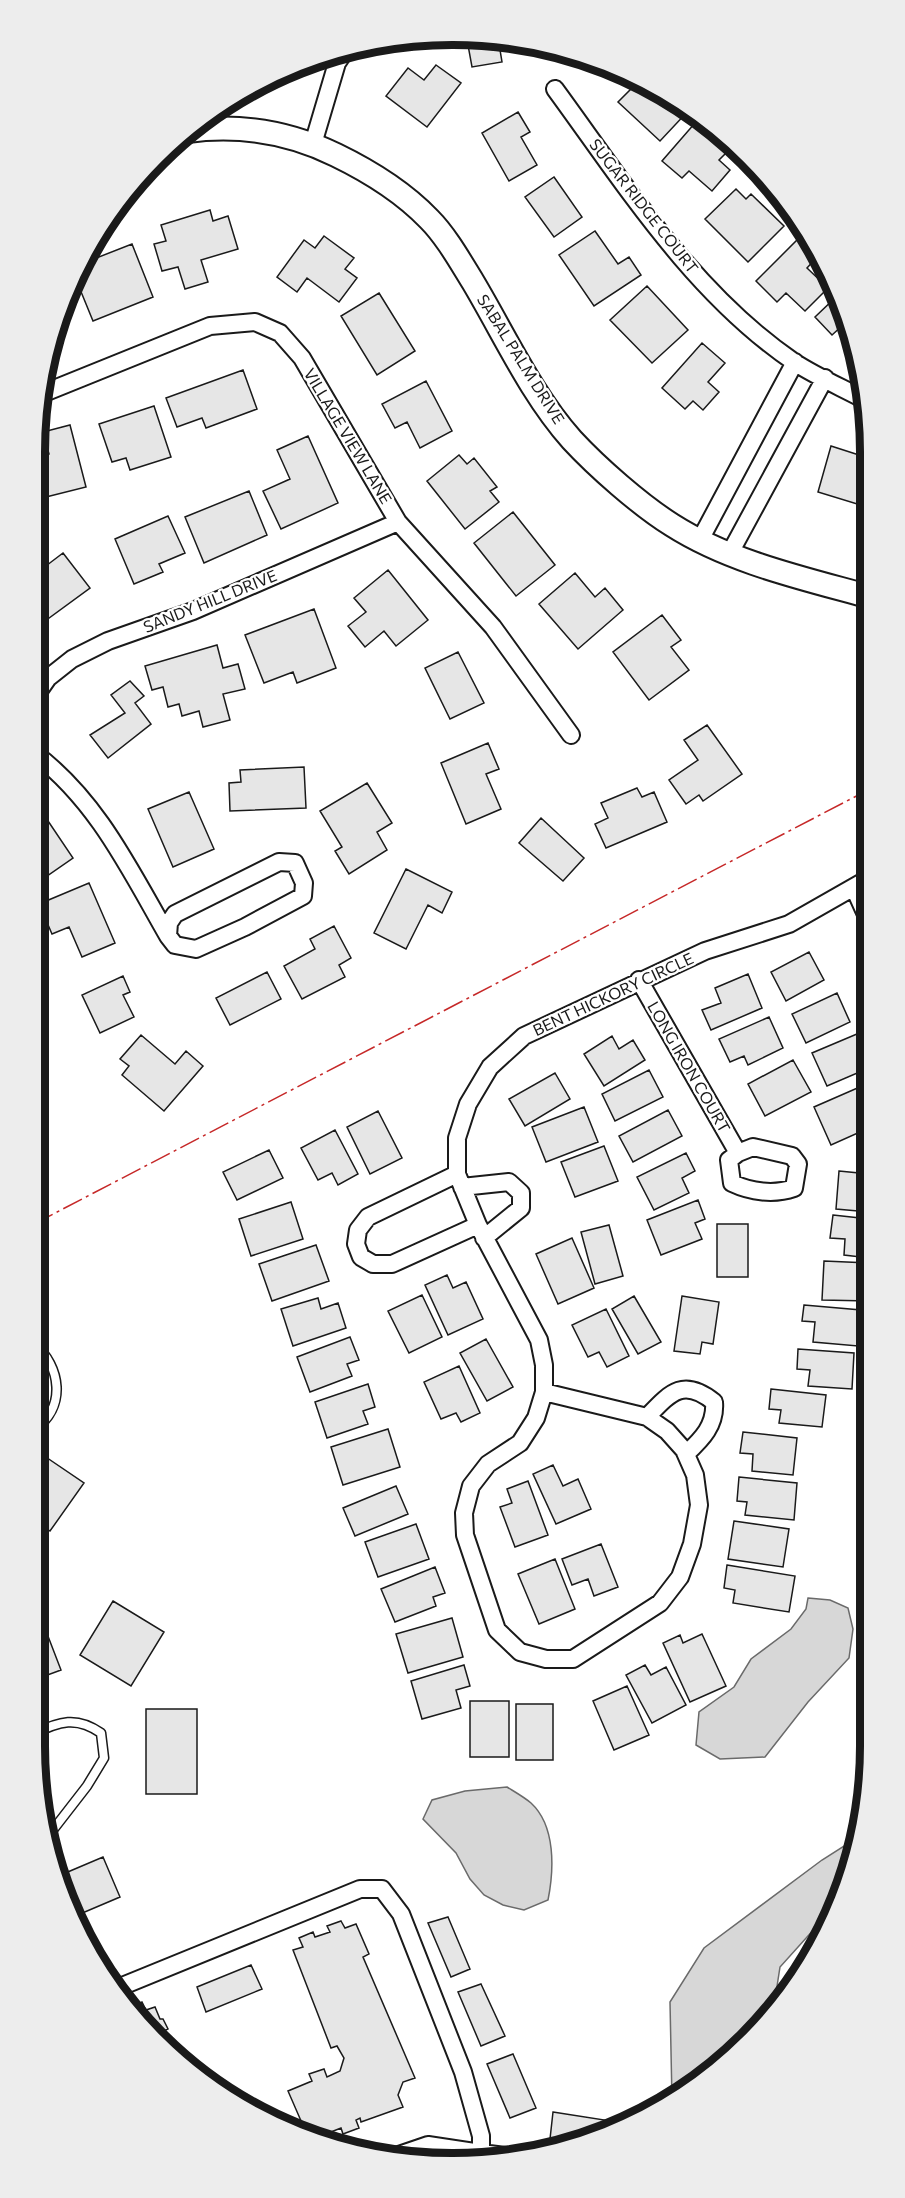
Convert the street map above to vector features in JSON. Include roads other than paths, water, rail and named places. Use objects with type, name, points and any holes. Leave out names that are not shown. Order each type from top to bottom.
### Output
[{"type":"street","points":[[313,144],[339,62]]},
{"type":"street","name":"SUGAR RIDGE COURT","points":[[555,89],[685,263],[737,317],[795,362],[856,395]]},
{"type":"street","name":"SABAL PALM DRIVE","points":[[204,129],[217,127],[277,133],[313,144],[363,168],[430,220],[462,264],[541,398],[571,439],[608,474],[671,525],[700,540],[769,567],[860,594]]},
{"type":"street","name":"VILLAGE VIEW LANE","points":[[50,391],[210,326],[255,322],[280,333],[302,358],[398,522],[493,627],[571,735]]},
{"type":"street","points":[[700,540],[795,362]]},
{"type":"street","points":[[730,553],[825,378]]},
{"type":"street","name":"SANDY HILL DRIVE","points":[[45,682],[72,659],[99,645],[193,611],[398,522]]},
{"type":"street","points":[[45,762],[66,780],[97,814],[168,936],[175,945],[196,949],[245,927],[303,896],[302,874],[295,863],[279,862],[175,914],[169,923],[168,936]]},
{"type":"street","name":"BENT HICKORY CIRCLE","points":[[544,1392],[647,1417],[667,1431],[686,1454],[695,1475],[699,1505],[692,1544],[680,1577],[660,1603],[573,1659],[546,1659],[520,1652],[497,1630],[465,1535],[464,1513],[471,1485],[488,1464],[520,1443],[536,1418],[544,1392],[544,1365],[539,1340],[481,1231],[460,1180],[457,1138],[468,1104],[490,1067],[524,1036],[639,980],[705,951],[789,924],[860,885]]},
{"type":"street","name":"LONG IRON COURT","points":[[639,980],[738,1154]]},
{"type":"street","points":[[460,1180],[509,1182],[520,1193],[520,1208],[481,1231],[392,1264],[373,1264],[361,1257],[356,1244],[358,1230],[368,1218],[460,1180]]},
{"type":"street","points":[[647,1417],[675,1391],[687,1388],[701,1392],[714,1402],[715,1414],[704,1437],[686,1454]]},
{"type":"street","points":[[123,1986],[360,1889],[382,1889],[401,1914],[463,2072],[481,2136],[481,2152]]},
{"type":"street","points":[[411,2151],[428,2145],[475,2152]]},
{"type":"lane","points":[[45,1352],[54,1367],[58,1384],[56,1401],[45,1420]]},
{"type":"lane","points":[[45,1728],[57,1722],[87,1723],[101,1733],[104,1758],[87,1786],[54,1829]]}]
